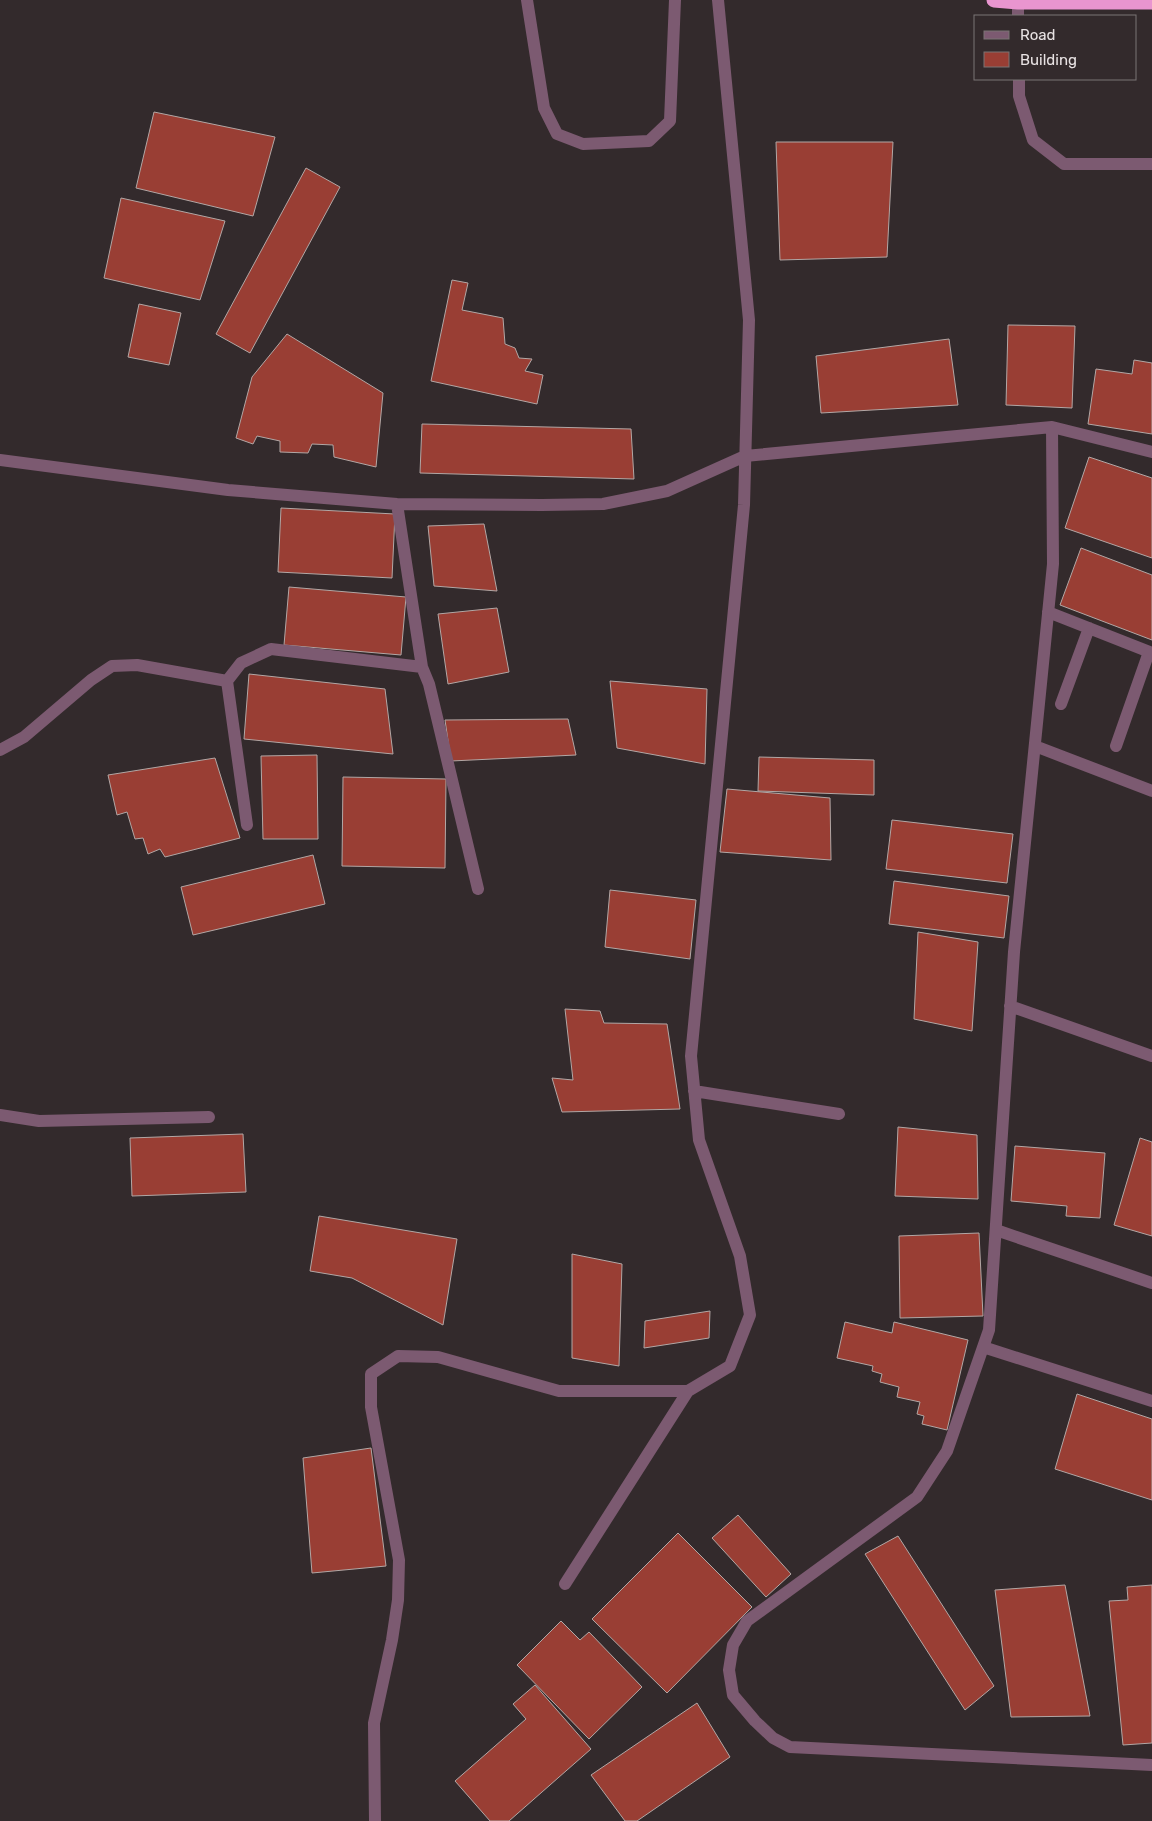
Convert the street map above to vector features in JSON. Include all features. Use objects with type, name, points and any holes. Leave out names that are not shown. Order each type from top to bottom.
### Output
[{"type":"highway","points":[[994,0],[1018,9],[1152,2]]},
{"type":"street","points":[[527,0],[544,108],[557,134],[583,144],[649,141],[670,121],[675,0]]},
{"type":"street","points":[[565,1584],[688,1391],[730,1366],[750,1315],[740,1256],[699,1140],[691,1056],[744,505],[749,320],[718,0]]},
{"type":"street","points":[[1019,80],[1019,96],[1033,140],[1064,164],[1152,164]]},
{"type":"street","points":[[1052,427],[1053,564],[1014,952],[989,1330],[947,1451],[916,1497],[747,1621],[733,1645],[729,1670],[733,1695],[755,1721],[773,1738],[790,1747],[1152,1765]]},
{"type":"street","points":[[0,460],[228,490],[397,504],[603,504],[667,490],[745,456],[1052,427],[1152,452]]},
{"type":"street","points":[[397,504],[422,667],[429,684],[478,889]]},
{"type":"street","points":[[1048,612],[1150,652],[1116,746]]},
{"type":"street","points":[[1061,704],[1088,628]]},
{"type":"street","points":[[247,825],[227,681],[241,663],[271,648],[422,667]]},
{"type":"street","points":[[0,750],[24,737],[91,680],[112,666],[138,665],[227,681]]},
{"type":"street","points":[[1035,746],[1152,791]]},
{"type":"street","points":[[1010,1006],[1152,1056]]},
{"type":"street","points":[[694,1091],[839,1114]]},
{"type":"street","points":[[0,1115],[39,1121],[210,1117]]},
{"type":"street","points":[[996,1230],[1152,1282]]},
{"type":"street","points":[[983,1347],[1152,1401]]},
{"type":"street","points":[[375,1821],[374,1723],[392,1640],[398,1600],[399,1560],[371,1407],[371,1374],[398,1356],[438,1357],[559,1391],[688,1391]]},
{"type":"building","points":[[154,112],[275,137],[253,216],[136,188]]},
{"type":"building","points":[[776,142],[893,142],[887,257],[780,260]]},
{"type":"building","points":[[306,168],[340,187],[250,353],[216,334]]},
{"type":"building","points":[[121,198],[225,221],[200,300],[104,278]]},
{"type":"building","points":[[452,280],[468,283],[462,310],[503,318],[505,344],[515,348],[519,358],[532,359],[525,371],[543,375],[537,404],[431,381]]},
{"type":"building","points":[[139,304],[181,313],[169,365],[128,357]]},
{"type":"building","points":[[1008,325],[1075,326],[1072,408],[1006,405]]},
{"type":"building","points":[[287,334],[383,393],[376,467],[334,457],[333,445],[312,444],[308,453],[280,452],[280,441],[257,436],[253,444],[236,438],[252,377]]},
{"type":"building","points":[[949,339],[958,405],[821,413],[816,356]]},
{"type":"building","points":[[1134,360],[1152,363],[1152,434],[1088,424],[1096,369],[1132,374]]},
{"type":"building","points":[[422,424],[631,429],[634,479],[420,473]]},
{"type":"building","points":[[1089,457],[1152,478],[1152,558],[1065,528]]},
{"type":"building","points":[[281,508],[395,514],[392,578],[278,572]]},
{"type":"building","points":[[484,524],[497,591],[434,586],[428,526]]},
{"type":"building","points":[[1081,548],[1152,575],[1152,640],[1060,605]]},
{"type":"building","points":[[289,587],[406,597],[401,655],[284,645]]},
{"type":"building","points":[[497,608],[509,672],[448,684],[438,614]]},
{"type":"building","points":[[249,674],[385,689],[393,754],[244,739]]},
{"type":"building","points":[[610,681],[707,689],[705,764],[617,748]]},
{"type":"building","points":[[568,719],[576,755],[451,761],[445,720]]},
{"type":"building","points":[[317,755],[318,839],[263,839],[261,756]]},
{"type":"building","points":[[759,757],[874,760],[874,795],[758,791]]},
{"type":"building","points":[[215,758],[240,838],[165,857],[160,849],[148,854],[143,838],[135,839],[127,812],[117,815],[108,775]]},
{"type":"building","points":[[343,777],[446,779],[445,868],[342,866]]},
{"type":"building","points":[[727,789],[830,798],[831,860],[720,852]]},
{"type":"building","points":[[892,820],[1013,834],[1007,883],[886,869]]},
{"type":"building","points":[[313,855],[325,904],[193,935],[181,887]]},
{"type":"building","points":[[894,881],[1009,896],[1004,938],[889,924]]},
{"type":"building","points":[[610,890],[696,900],[690,959],[605,947]]},
{"type":"building","points":[[918,932],[978,942],[972,1031],[914,1019]]},
{"type":"building","points":[[565,1009],[600,1011],[604,1023],[667,1024],[680,1109],[562,1112],[552,1078],[573,1080]]},
{"type":"building","points":[[898,1127],[977,1135],[978,1199],[895,1196]]},
{"type":"building","points":[[243,1134],[246,1192],[132,1196],[130,1138]]},
{"type":"building","points":[[1140,1138],[1152,1142],[1152,1236],[1114,1225]]},
{"type":"building","points":[[1015,1146],[1105,1153],[1100,1218],[1066,1216],[1067,1206],[1011,1201]]},
{"type":"building","points":[[319,1216],[457,1239],[443,1325],[352,1278],[310,1271]]},
{"type":"building","points":[[979,1233],[983,1316],[900,1318],[899,1236]]},
{"type":"building","points":[[572,1254],[622,1264],[619,1366],[572,1358]]},
{"type":"building","points":[[710,1311],[709,1338],[644,1348],[645,1321]]},
{"type":"building","points":[[845,1322],[892,1333],[894,1322],[968,1340],[947,1430],[922,1424],[924,1416],[917,1414],[920,1402],[897,1397],[899,1387],[880,1382],[882,1374],[872,1371],[873,1366],[837,1358]]},
{"type":"building","points":[[1077,1394],[1152,1419],[1152,1500],[1055,1469]]},
{"type":"building","points":[[371,1448],[386,1566],[312,1573],[303,1458]]},
{"type":"building","points":[[738,1515],[791,1574],[766,1597],[712,1538]]},
{"type":"building","points":[[678,1533],[752,1607],[667,1693],[592,1619]]},
{"type":"building","points":[[898,1536],[994,1686],[965,1710],[865,1554]]},
{"type":"building","points":[[1065,1585],[1090,1716],[1011,1717],[995,1590]]},
{"type":"building","points":[[1152,1585],[1152,1743],[1123,1745],[1109,1601],[1128,1600],[1127,1587]]},
{"type":"building","points":[[561,1621],[580,1640],[589,1632],[642,1687],[589,1739],[517,1665]]},
{"type":"building","points":[[535,1685],[591,1749],[509,1821],[490,1821],[455,1781],[526,1719],[513,1704]]},
{"type":"building","points":[[697,1703],[730,1757],[637,1821],[625,1821],[591,1775]]}]
